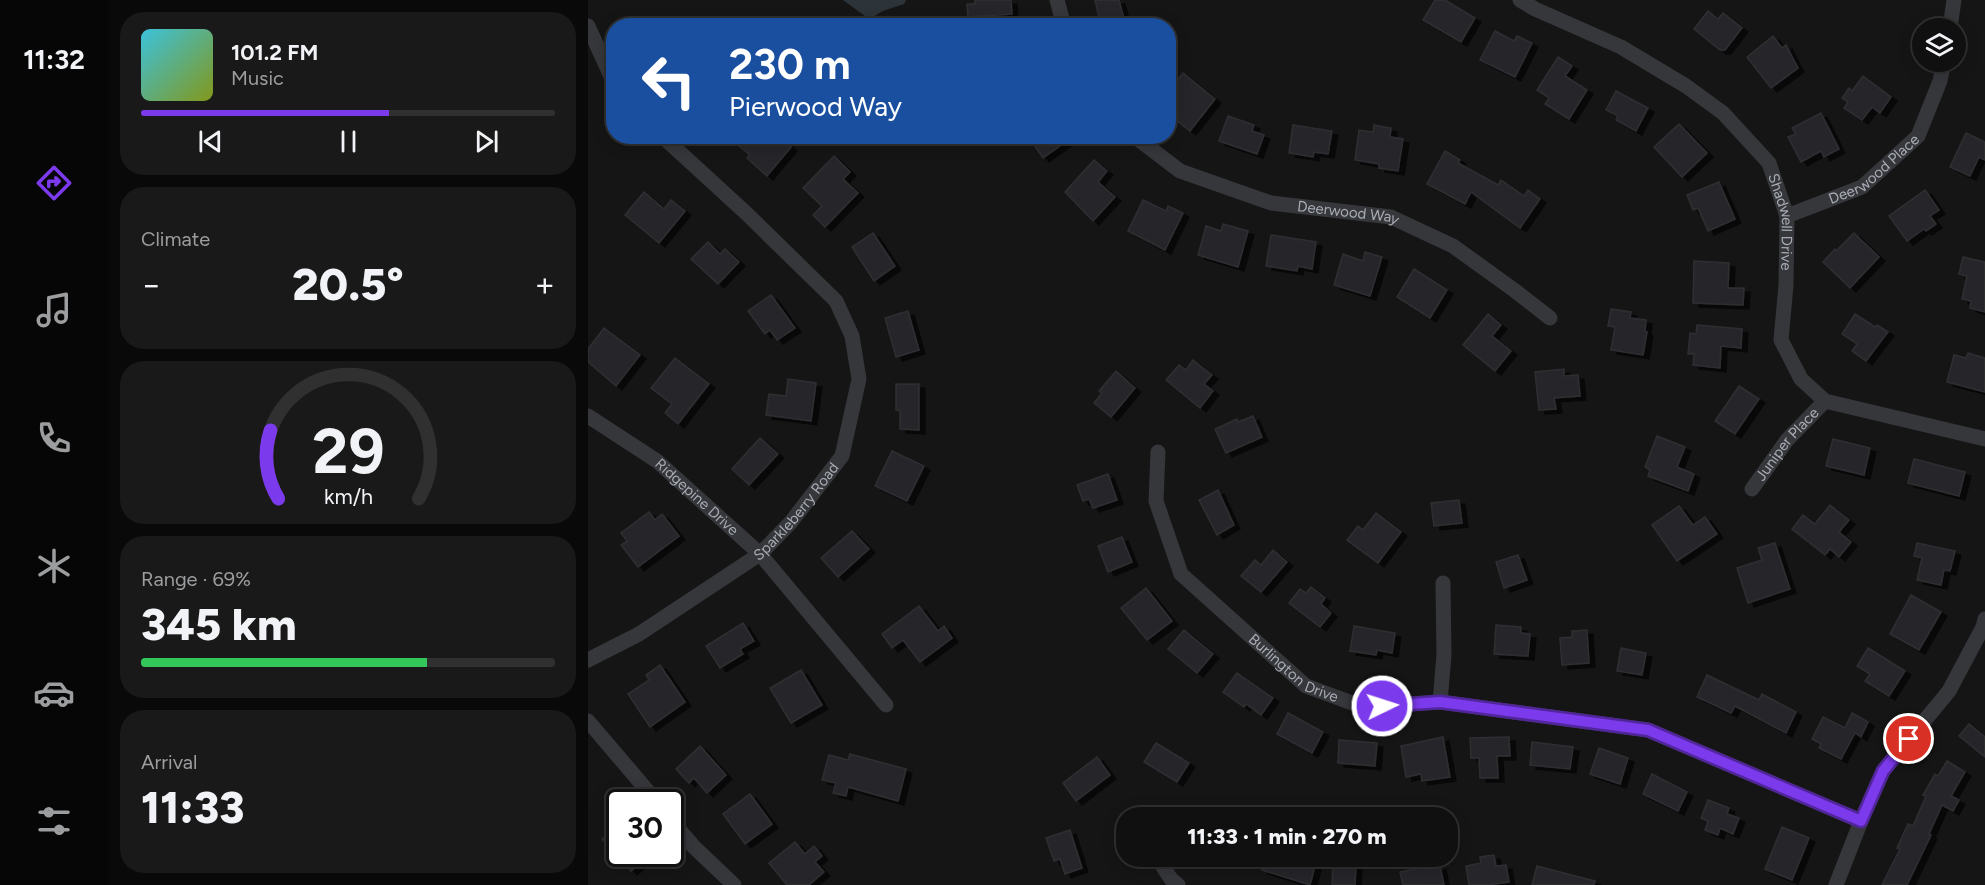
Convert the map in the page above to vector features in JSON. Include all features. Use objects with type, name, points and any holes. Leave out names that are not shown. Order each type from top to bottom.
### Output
[{"type":"street","points":[[1058,0],[1062,18]]},
{"type":"street","name":"Shadwell Drive","points":[[1520,0],[1535,9],[1621,47],[1686,86],[1723,113],[1768,164],[1787,216],[1786,285],[1781,340],[1801,379],[1825,401],[1985,439]]},
{"type":"street","points":[[1951,18],[1954,0]]},
{"type":"street","points":[[588,26],[606,65]]},
{"type":"street","name":"Deerwood Place","points":[[1787,216],[1862,187],[1918,136],[1942,72]]},
{"type":"street","name":"Sparkleberry Road","points":[[588,660],[639,634],[760,554],[791,522],[842,456],[859,380],[852,336],[836,301],[746,213],[671,144]]},
{"type":"street","name":"Deerwood Way","points":[[1145,144],[1180,171],[1271,203],[1391,217],[1453,246],[1550,318]]},
{"type":"street","name":"Juniper Place","points":[[1752,489],[1787,440],[1825,401]]},
{"type":"street","name":"Ridgepine Drive","points":[[588,416],[657,461],[760,554],[886,705]]},
{"type":"street","name":"Burlington Drive","points":[[1158,452],[1156,501],[1181,574],[1306,686],[1363,707],[1440,702],[1648,730],[1861,821]]},
{"type":"street","points":[[1440,702],[1444,655],[1443,583]]},
{"type":"street","points":[[1836,885],[1883,771],[1949,691],[1985,619]]},
{"type":"street","points":[[588,721],[646,789]]},
{"type":"street","points":[[684,835],[734,885]]},
{"type":"street","points":[[1163,867],[1178,885]]},
{"type":"shaded area","points":[[843,0],[906,0],[904,4],[868,18]]},
{"type":"building","points":[[975,0],[1011,0],[1012,14],[968,17],[967,4],[975,4]]},
{"type":"building","points":[[1095,0],[1119,0],[1124,18],[1099,18]]},
{"type":"building","points":[[1435,0],[1445,0],[1475,18],[1461,42],[1423,20]]},
{"type":"building","points":[[1708,11],[1718,19],[1723,13],[1742,28],[1725,50],[1720,50],[1694,29]]},
{"type":"building","points":[[1495,31],[1514,41],[1517,36],[1532,43],[1515,77],[1480,60]]},
{"type":"building","points":[[1773,36],[1782,48],[1786,45],[1798,68],[1771,88],[1747,57]]},
{"type":"building","points":[[1558,57],[1572,66],[1565,76],[1587,90],[1569,119],[1545,104],[1549,98],[1537,90]]},
{"type":"building","points":[[1183,73],[1215,99],[1190,131],[1176,120],[1176,82]]},
{"type":"building","points":[[1863,76],[1891,97],[1880,113],[1872,107],[1862,120],[1844,108],[1848,102],[1842,98],[1849,88],[1852,91]]},
{"type":"building","points":[[1616,91],[1648,108],[1636,131],[1616,120],[1618,116],[1606,110]]},
{"type":"building","points":[[1821,113],[1839,149],[1824,157],[1821,151],[1801,162],[1788,137],[1796,134],[1792,128]]},
{"type":"building","points":[[1228,116],[1254,125],[1252,131],[1264,135],[1257,154],[1219,141]]},
{"type":"building","points":[[1679,124],[1707,153],[1682,177],[1654,147]]},
{"type":"building","points":[[1293,125],[1332,131],[1328,154],[1314,152],[1313,157],[1289,153]]},
{"type":"building","points":[[1374,125],[1391,128],[1390,137],[1403,139],[1398,171],[1379,168],[1379,164],[1355,160],[1359,130],[1373,132]]},
{"type":"building","points":[[1966,133],[1985,142],[1985,160],[1979,157],[1970,176],[1950,167]]},
{"type":"building","points":[[741,144],[787,144],[791,147],[767,176],[747,158],[750,155],[739,146]]},
{"type":"building","points":[[1033,144],[1063,144],[1043,158]]},
{"type":"building","points":[[1445,151],[1460,160],[1458,163],[1498,185],[1501,180],[1524,196],[1528,190],[1540,199],[1520,228],[1471,192],[1465,204],[1427,184]]},
{"type":"building","points":[[834,156],[850,172],[843,179],[858,193],[825,227],[813,215],[822,206],[803,188]]},
{"type":"building","points":[[1094,160],[1107,171],[1098,182],[1115,197],[1093,221],[1065,192]]},
{"type":"building","points":[[1719,182],[1735,219],[1708,231],[1698,208],[1693,210],[1687,195]]},
{"type":"building","points":[[1925,190],[1939,210],[1930,216],[1936,224],[1907,241],[1889,216]]},
{"type":"building","points":[[644,192],[664,209],[671,200],[685,211],[659,243],[625,215]]},
{"type":"building","points":[[1143,200],[1166,211],[1168,206],[1183,213],[1165,250],[1128,231]]},
{"type":"building","points":[[1223,224],[1248,231],[1238,267],[1198,255],[1206,226],[1221,231]]},
{"type":"building","points":[[873,233],[895,266],[874,281],[852,247]]},
{"type":"building","points":[[1854,233],[1879,257],[1850,288],[1823,262]]},
{"type":"building","points":[[1271,235],[1316,242],[1312,269],[1298,266],[1297,271],[1266,266]]},
{"type":"building","points":[[708,242],[720,254],[725,249],[739,262],[718,284],[691,259]]},
{"type":"building","points":[[1365,252],[1382,257],[1370,296],[1334,285],[1343,254],[1363,261]]},
{"type":"building","points":[[1963,257],[1985,262],[1985,312],[1970,308],[1971,301],[1962,299],[1967,276],[1959,274]]},
{"type":"building","points":[[1694,261],[1729,263],[1728,288],[1744,288],[1743,305],[1693,303]]},
{"type":"building","points":[[1414,269],[1447,290],[1430,318],[1397,297]]},
{"type":"building","points":[[771,295],[795,328],[777,340],[770,330],[765,334],[748,311]]},
{"type":"building","points":[[1611,309],[1631,312],[1630,318],[1646,320],[1645,331],[1647,332],[1643,355],[1611,350],[1615,327],[1608,326]]},
{"type":"building","points":[[908,311],[919,350],[896,357],[885,318]]},
{"type":"building","points":[[1488,314],[1501,325],[1492,336],[1511,351],[1495,371],[1463,345]]},
{"type":"building","points":[[1855,314],[1875,327],[1877,325],[1888,332],[1866,361],[1852,351],[1857,344],[1842,334]]},
{"type":"building","points":[[1697,325],[1742,329],[1741,348],[1721,346],[1720,368],[1693,365],[1694,354],[1688,354],[1690,333],[1696,334]]},
{"type":"building","points":[[604,328],[640,355],[616,386],[588,362],[588,349]]},
{"type":"building","points":[[1968,353],[1985,358],[1985,392],[1947,382],[1954,355],[1966,358]]},
{"type":"building","points":[[675,358],[709,384],[678,424],[665,413],[672,404],[651,388]]},
{"type":"building","points":[[1193,360],[1212,375],[1204,384],[1213,391],[1200,408],[1166,380],[1179,365],[1186,370]]},
{"type":"building","points":[[1564,369],[1564,376],[1578,375],[1580,396],[1554,398],[1556,409],[1539,410],[1535,372]]},
{"type":"building","points":[[1116,371],[1135,388],[1111,417],[1094,403],[1102,393],[1099,391]]},
{"type":"building","points":[[788,379],[816,383],[811,421],[766,415],[769,394],[786,396]]},
{"type":"building","points":[[896,384],[919,384],[919,430],[900,429],[900,411],[896,410]]},
{"type":"building","points":[[1739,386],[1759,399],[1735,434],[1715,421]]},
{"type":"building","points":[[1253,416],[1262,437],[1226,453],[1215,429],[1237,419],[1238,422]]},
{"type":"building","points":[[1657,436],[1685,447],[1677,467],[1694,474],[1688,491],[1648,476],[1650,470],[1645,467]]},
{"type":"building","points":[[760,438],[778,454],[749,485],[732,469]]},
{"type":"building","points":[[1833,439],[1870,448],[1864,475],[1826,466]]},
{"type":"building","points":[[892,451],[924,466],[907,501],[875,486]]},
{"type":"building","points":[[1914,459],[1965,472],[1959,496],[1908,483]]},
{"type":"building","points":[[1108,474],[1117,500],[1093,508],[1089,499],[1083,501],[1077,485]]},
{"type":"building","points":[[1218,490],[1234,525],[1217,535],[1199,500]]},
{"type":"building","points":[[1459,500],[1462,523],[1434,526],[1431,503]]},
{"type":"building","points":[[1830,505],[1849,520],[1839,532],[1851,542],[1839,557],[1830,549],[1825,555],[1792,529],[1803,515],[1815,524]]},
{"type":"building","points":[[1679,506],[1693,525],[1705,517],[1717,534],[1677,561],[1652,525]]},
{"type":"building","points":[[649,512],[655,520],[662,514],[679,536],[638,567],[621,545],[627,541],[621,533]]},
{"type":"building","points":[[1376,513],[1401,532],[1378,563],[1347,540],[1358,526],[1363,530]]},
{"type":"building","points":[[852,531],[869,549],[838,577],[821,558]]},
{"type":"building","points":[[1122,537],[1132,562],[1108,572],[1098,546]]},
{"type":"building","points":[[1775,543],[1790,589],[1748,603],[1737,568],[1762,560],[1758,548]]},
{"type":"building","points":[[1917,543],[1955,551],[1950,571],[1944,570],[1941,585],[1917,580],[1922,558],[1914,556]]},
{"type":"building","points":[[1273,550],[1287,562],[1261,592],[1241,576],[1255,560],[1261,565]]},
{"type":"building","points":[[1518,555],[1527,580],[1504,588],[1496,562]]},
{"type":"building","points":[[1311,587],[1325,598],[1321,604],[1331,613],[1320,627],[1289,603],[1300,589],[1306,593]]},
{"type":"building","points":[[1146,588],[1172,621],[1147,640],[1121,608]]},
{"type":"building","points":[[1911,595],[1941,612],[1919,650],[1890,634]]},
{"type":"building","points":[[919,606],[938,631],[944,626],[952,638],[920,662],[903,640],[892,648],[882,634]]},
{"type":"building","points":[[743,623],[754,641],[740,649],[743,654],[720,668],[706,646]]},
{"type":"building","points":[[1496,625],[1521,627],[1521,633],[1530,634],[1528,656],[1494,654]]},
{"type":"building","points":[[1354,626],[1395,633],[1392,653],[1377,650],[1376,655],[1350,651]]},
{"type":"building","points":[[1184,630],[1213,654],[1197,673],[1168,649]]},
{"type":"building","points":[[1587,630],[1589,663],[1562,665],[1560,638],[1572,637],[1572,631]]},
{"type":"building","points":[[1621,648],[1646,653],[1642,675],[1617,671]]},
{"type":"building","points":[[1868,648],[1905,671],[1889,696],[1865,681],[1870,674],[1857,666]]},
{"type":"building","points":[[660,665],[685,702],[650,727],[628,694],[649,680],[646,675]]},
{"type":"building","points":[[801,670],[822,705],[791,723],[770,688]]},
{"type":"building","points":[[1237,673],[1273,698],[1261,715],[1246,704],[1244,707],[1223,692]]},
{"type":"building","points":[[1707,675],[1759,700],[1762,694],[1796,712],[1786,733],[1735,706],[1731,713],[1697,697]]},
{"type":"building","points":[[1288,713],[1323,732],[1312,753],[1277,734]]},
{"type":"building","points":[[1852,713],[1868,722],[1861,737],[1855,733],[1841,759],[1819,748],[1821,744],[1812,739],[1823,717],[1845,728]]},
{"type":"building","points":[[1969,724],[1985,737],[1985,757],[1959,736]]},
{"type":"building","points":[[1443,737],[1450,777],[1422,781],[1421,774],[1406,777],[1401,746]]},
{"type":"building","points":[[1509,737],[1510,756],[1497,756],[1498,778],[1480,778],[1479,758],[1471,758],[1470,738]]},
{"type":"building","points":[[1339,740],[1377,743],[1375,766],[1338,763]]},
{"type":"building","points":[[1532,742],[1573,747],[1570,769],[1530,765]]},
{"type":"building","points":[[1156,743],[1189,763],[1177,782],[1144,762]]},
{"type":"building","points":[[700,746],[726,775],[707,793],[694,778],[689,783],[676,769]]},
{"type":"building","points":[[1599,748],[1628,758],[1620,784],[1590,774]]},
{"type":"building","points":[[850,754],[906,769],[898,801],[848,787],[846,796],[833,793],[836,783],[822,780],[829,755],[848,760]]},
{"type":"building","points":[[1097,757],[1110,775],[1076,801],[1063,783]]},
{"type":"building","points":[[1947,761],[1965,772],[1951,796],[1959,800],[1953,811],[1942,805],[1929,834],[1931,835],[1907,885],[1882,885],[1900,849],[1897,848],[1908,824],[1913,826],[1926,796],[1923,795],[1935,774],[1938,776]]},
{"type":"building","points":[[1652,774],[1687,792],[1678,811],[1643,794]]},
{"type":"building","points":[[750,794],[772,824],[745,844],[723,814]]},
{"type":"building","points":[[1708,800],[1729,808],[1727,814],[1739,818],[1733,834],[1720,828],[1718,835],[1705,830],[1708,821],[1701,818]]},
{"type":"building","points":[[1782,827],[1809,838],[1792,880],[1765,869]]},
{"type":"building","points":[[1070,830],[1082,868],[1065,874],[1060,859],[1054,861],[1046,838]]},
{"type":"building","points":[[795,842],[805,854],[814,846],[822,856],[815,862],[824,872],[809,885],[787,885],[769,863]]},
{"type":"building","points":[[1494,855],[1496,866],[1506,865],[1509,882],[1469,885],[1466,866],[1481,863],[1480,857]]},
{"type":"building","points":[[1537,866],[1595,881],[1594,885],[1532,885]]},
{"type":"building","points":[[1263,867],[1315,867],[1310,885],[1262,870]]},
{"type":"building","points":[[1333,867],[1356,867],[1355,885],[1332,885]]},
{"type":"building","points":[[1414,867],[1427,867],[1427,869],[1440,867],[1444,885],[1403,885],[1400,872],[1415,869]]},
{"type":"route","points":[[1382,706],[1440,702],[1648,730],[1861,821],[1883,771],[1909,739]]}]
